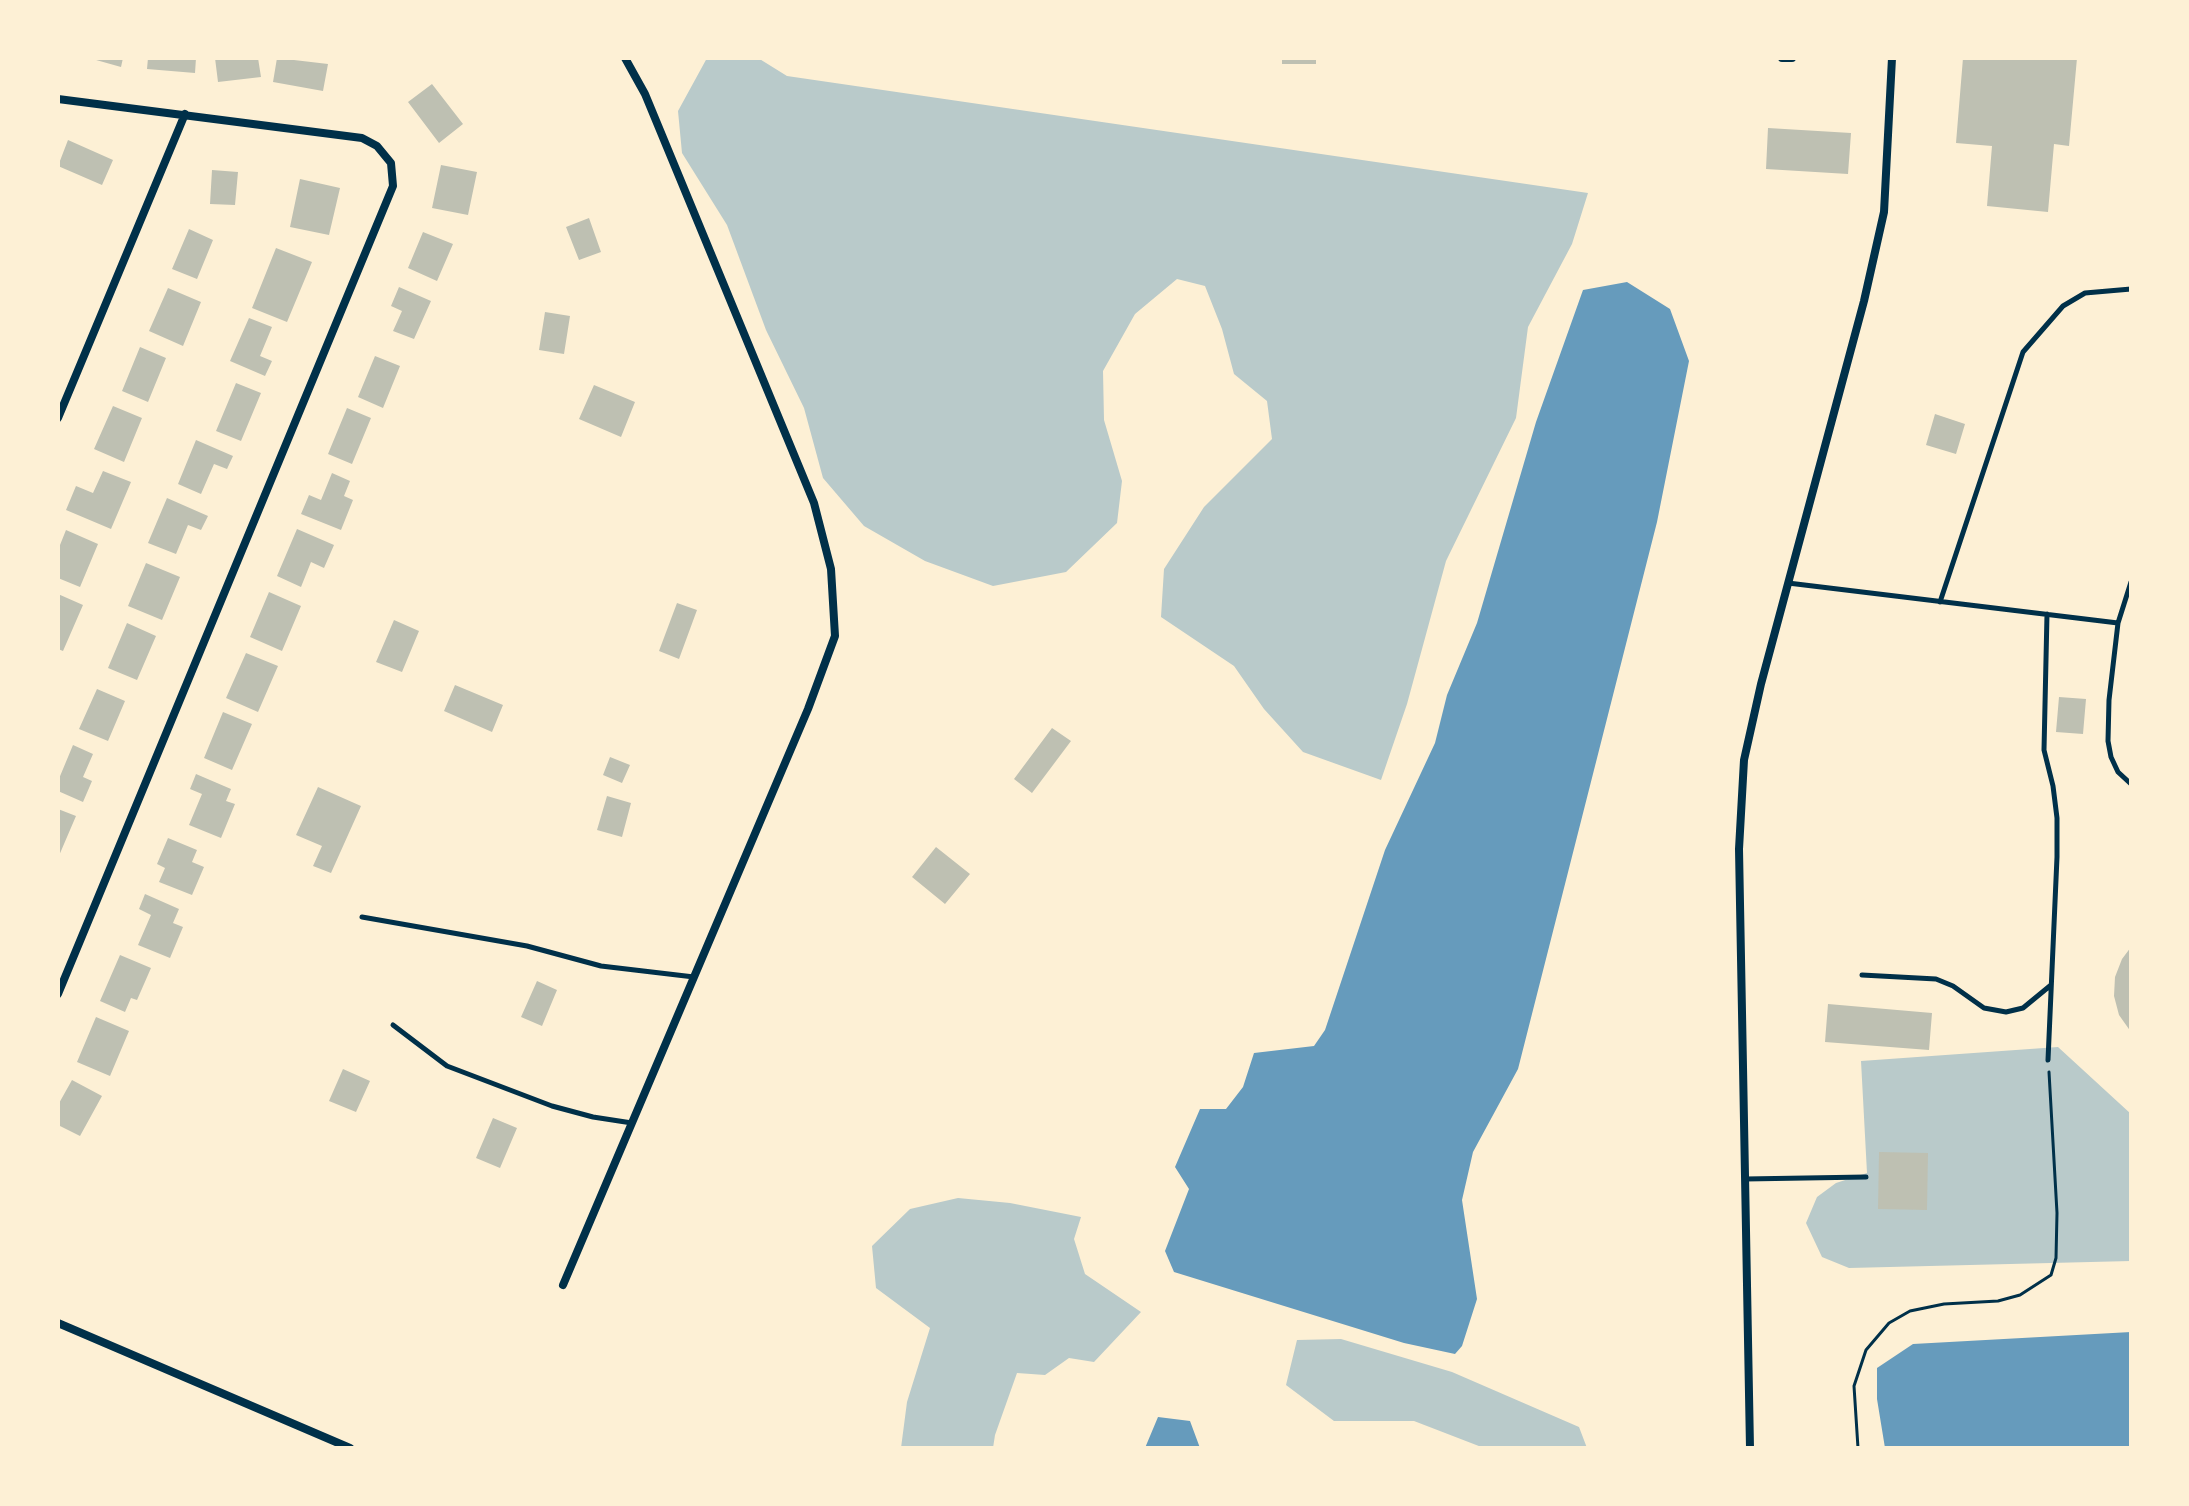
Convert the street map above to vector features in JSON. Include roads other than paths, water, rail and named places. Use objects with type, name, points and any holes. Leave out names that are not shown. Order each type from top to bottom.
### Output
[{"type":"street","points":[[563,1285],[808,709],[835,636],[831,569],[814,503],[645,94],[625,58]]},
{"type":"street","points":[[1782,58],[1792,58]]},
{"type":"street","points":[[1750,1448],[1739,849],[1744,760],[1864,301],[1884,212],[1892,58]]},
{"type":"street","points":[[58,99],[362,138],[377,146],[391,163],[393,186],[58,994]]},
{"type":"street","points":[[58,418],[185,114]]},
{"type":"street","points":[[58,1323],[350,1448]]},
{"type":"lane","points":[[1940,602],[2023,352],[2063,306],[2085,293],[2131,289]]},
{"type":"lane","points":[[2131,582],[2118,623],[2109,700],[2108,741],[2118,772],[2131,784]]},
{"type":"lane","points":[[1788,583],[2118,623]]},
{"type":"lane","points":[[2047,614],[2044,750],[2057,818],[2048,1060]]},
{"type":"lane","points":[[362,917],[527,946],[601,966],[694,977]]},
{"type":"lane","points":[[1862,975],[1936,979],[1984,1008],[2006,1012],[2023,1008],[2052,985]]},
{"type":"lane","points":[[393,1025],[447,1066],[552,1106],[632,1123]]},
{"type":"lane","points":[[1745,1179],[1866,1177]]},
{"type":"water","points":[[1627,282],[1670,309],[1689,361],[1657,522],[1518,1069],[1473,1152],[1462,1200],[1477,1299],[1462,1346],[1455,1354],[1404,1343],[1174,1272],[1165,1251],[1189,1189],[1175,1167],[1200,1109],[1226,1109],[1243,1087],[1254,1053],[1314,1046],[1325,1030],[1385,850],[1435,743],[1447,695],[1477,623],[1536,422],[1583,290]]},
{"type":"water","points":[[2131,1332],[2131,1448],[1885,1448],[1877,1399],[1877,1368],[1913,1344]]},
{"type":"water","points":[[1158,1417],[1190,1421],[1200,1448],[1145,1448]]}]
